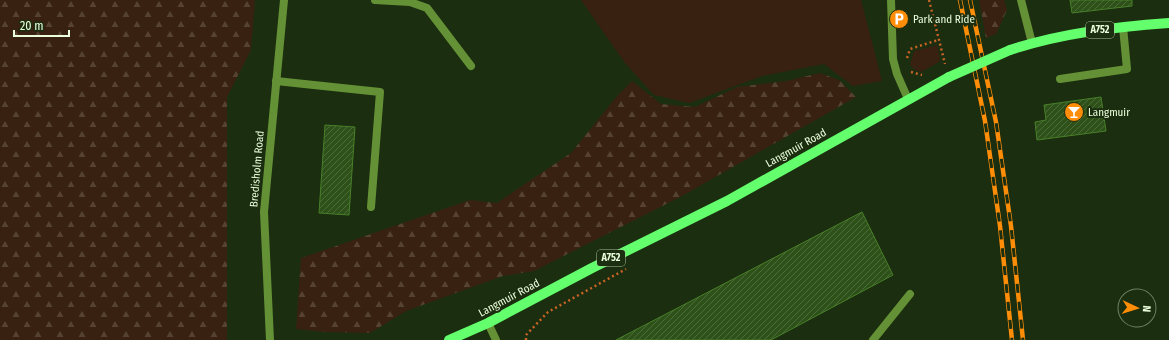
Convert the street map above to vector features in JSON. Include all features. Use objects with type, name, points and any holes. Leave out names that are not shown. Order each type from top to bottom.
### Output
[{"type":"main road","name":"Langmuir Road","points":[[449,340],[488,323],[592,268],[727,201],[949,77],[1010,50],[1032,43],[1077,33],[1123,26],[1169,23]]},
{"type":"street","name":"Bredisholm Road","points":[[270,340],[264,212],[284,0]]},
{"type":"street","points":[[375,0],[411,1],[426,8],[471,66]]},
{"type":"street","points":[[891,0],[892,59],[908,99]]},
{"type":"street","points":[[1021,0],[1032,43]]},
{"type":"street","points":[[1060,79],[1127,69],[1123,26]]},
{"type":"street","points":[[276,81],[380,92],[371,207]]},
{"type":"street","points":[[873,340],[910,294]]},
{"type":"street","points":[[488,323],[496,340]]},
{"type":"path","points":[[929,0],[944,59]]},
{"type":"path","points":[[907,61],[910,49],[938,40]]},
{"type":"path","points":[[939,66],[945,64]]},
{"type":"path","points":[[908,66],[911,72],[920,75],[924,74]]},
{"type":"green space","points":[[0,0],[255,0],[251,50],[227,97],[227,340],[0,340]]},
{"type":"green space","points":[[581,0],[861,0],[882,81],[853,86],[824,64],[762,76],[689,103],[654,95],[625,63]]},
{"type":"green space","points":[[979,0],[1004,0],[1007,10],[996,34],[986,38]]},
{"type":"green space","points":[[937,45],[940,59],[939,62],[921,72],[915,70],[910,65],[914,51]]},
{"type":"green space","points":[[820,73],[839,80],[856,97],[682,196],[534,271],[503,276],[406,311],[370,333],[324,332],[296,329],[301,258],[470,200],[497,203],[571,153],[618,95],[632,81],[661,104],[695,107],[737,87],[786,81]]},
{"type":"building","points":[[1070,0],[1132,0],[1132,6],[1072,13]]},
{"type":"building","name":"Langmuir","points":[[1101,97],[1106,131],[1037,140],[1035,122],[1046,120],[1044,105]]},
{"type":"building","points":[[325,125],[355,127],[349,215],[319,213]]},
{"type":"building","points":[[862,212],[893,275],[771,340],[616,340]]},
{"type":"railway","points":[[960,0],[985,121],[1000,226],[1012,340]]},
{"type":"railway","points":[[970,0],[996,122],[1011,226],[1023,340]]},
{"type":"place","name":"Park and Ride","points":[[899,19]]},
{"type":"place","name":"Langmuir","points":[[1074,112]]}]
